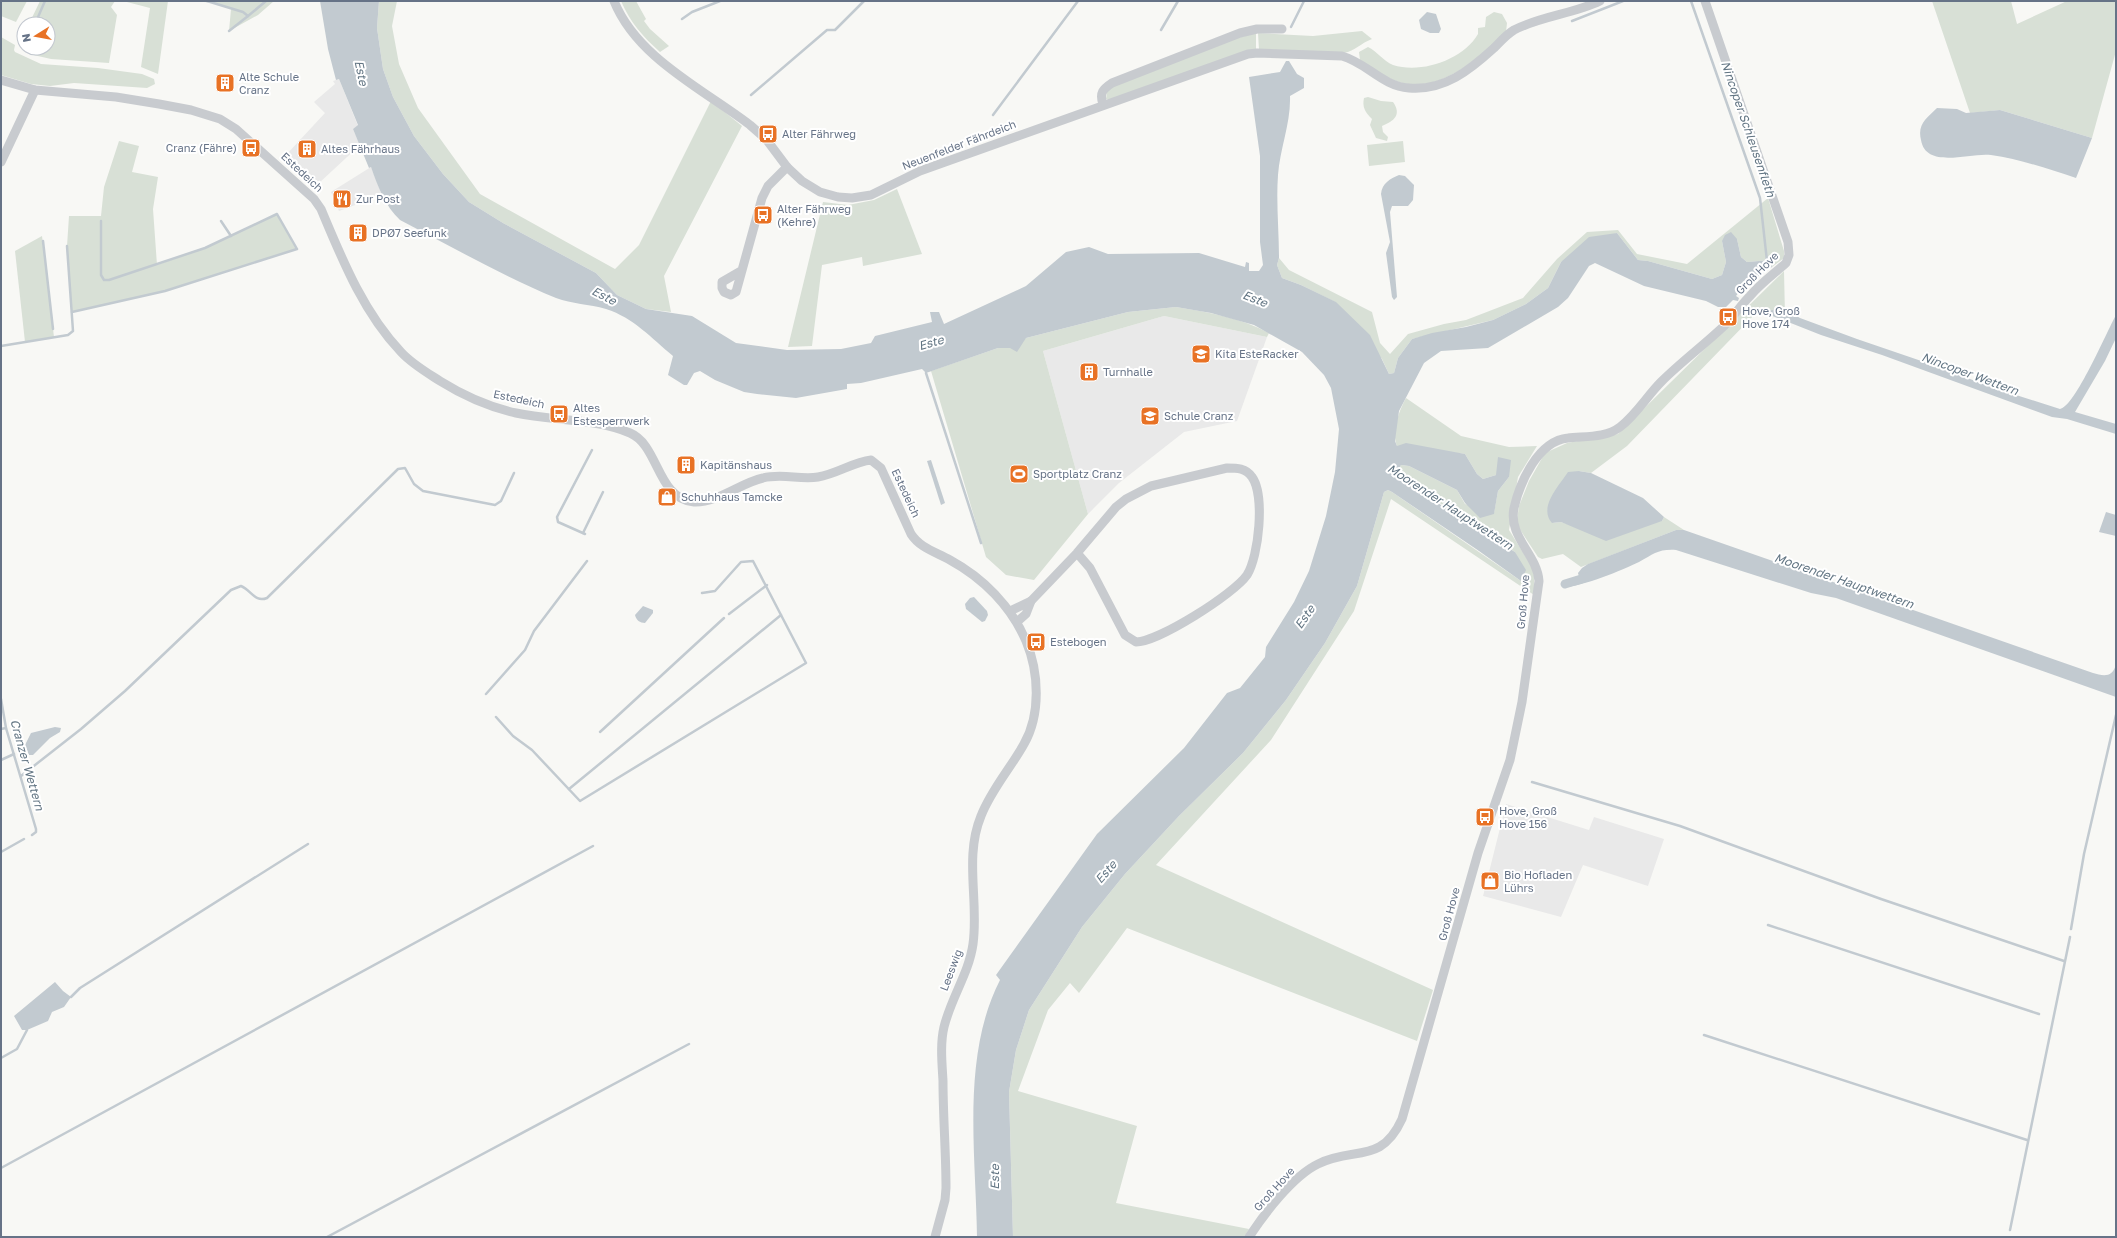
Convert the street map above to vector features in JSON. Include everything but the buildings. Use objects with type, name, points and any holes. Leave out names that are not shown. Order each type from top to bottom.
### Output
[{"type":"street","name":"Neuenfelder Fährdeich","points":[[614,1],[631,32],[646,48],[750,125],[766,139],[787,167],[802,182],[820,192],[852,198],[871,195],[920,171],[1237,57],[1258,53],[1342,56],[1351,59],[1380,79],[1392,85],[1409,88],[1432,87],[1453,80],[1472,69],[1512,31],[1525,25],[1583,9],[1600,1]]},
{"type":"street","name":"Groß Hove","points":[[1249,1237],[1268,1212],[1304,1173],[1325,1161],[1376,1150],[1392,1136],[1402,1119],[1478,853],[1508,768],[1522,702],[1539,581],[1534,561],[1516,532],[1513,515],[1517,497],[1532,466],[1542,450],[1553,442],[1562,439],[1602,434],[1620,427],[1662,380],[1724,326],[1753,292],[1786,263],[1788,259],[1788,242],[1705,1]]},
{"type":"street","points":[[1103,104],[1101,97],[1103,89],[1112,83],[1240,33],[1257,29],[1282,29]]},
{"type":"street","name":"Estedeich","points":[[1,80],[36,90],[116,97],[184,109],[220,119],[236,129],[314,198],[362,298],[390,340],[413,363],[458,392],[484,404],[517,413],[592,423],[631,434],[644,444],[672,490],[688,501],[708,500],[762,478],[776,476],[805,478],[819,477],[862,461],[872,460],[876,462],[881,468],[911,534],[918,543],[949,559],[979,579],[998,596],[1017,622],[1029,648],[1034,674],[1036,691],[1032,723]]},
{"type":"street","points":[[1,162],[36,90]]},
{"type":"street","points":[[741,271],[762,198],[768,186],[787,167]]},
{"type":"street","points":[[1017,622],[1026,614],[1031,601],[1077,552],[1116,506],[1137,492],[1150,486],[1227,468],[1238,468],[1245,470],[1251,475],[1255,482],[1258,495],[1256,552],[1247,574],[1240,585],[1228,594],[1154,638],[1136,642],[1125,635],[1090,568],[1077,552]]},
{"type":"street","points":[[1010,611],[1031,601]]},
{"type":"street","name":"Leeswig","points":[[935,1237],[945,1200],[946,1188],[942,1043],[949,1008],[967,969],[974,943],[973,872],[976,834],[980,818],[986,804],[1025,744],[1032,723]]},
{"type":"shaded area","points":[[1,1],[27,1],[19,16],[16,16],[16,22],[1,16]]},
{"type":"shaded area","points":[[40,1],[115,1],[111,7],[117,15],[109,63],[51,59],[38,56],[56,56],[56,16],[33,16]]},
{"type":"shaded area","points":[[123,1],[168,1],[158,74],[141,67],[150,8]]},
{"type":"shaded area","points":[[190,1],[274,1],[258,15],[229,31],[231,9],[217,3]]},
{"type":"shaded area","points":[[379,1],[397,1],[392,26],[399,64],[418,108],[480,194],[615,269],[639,245],[711,101],[742,126],[664,276],[671,312],[646,309],[617,295],[596,273],[503,223],[469,202],[443,174],[414,136],[393,97],[383,69],[377,28]]},
{"type":"shaded area","points":[[621,1],[636,1],[646,19],[644,21],[650,29],[669,46],[660,52],[643,35],[633,22]]},
{"type":"shaded area","points":[[1932,1],[2011,1],[2017,24],[2067,1],[2116,1],[2116,51],[2092,138],[2000,110],[1970,113]]},
{"type":"shaded area","points":[[1494,12],[1502,14],[1507,23],[1506,32],[1482,54],[1454,74],[1439,80],[1424,84],[1408,84],[1391,79],[1379,73],[1360,60],[1359,52],[1368,47],[1393,65],[1416,68],[1440,63],[1452,58],[1471,43],[1478,34],[1478,28],[1485,27],[1486,17]]},
{"type":"shaded area","points":[[1362,31],[1372,39],[1351,51],[1344,53],[1259,50],[1258,33],[1313,36]]},
{"type":"shaded area","points":[[1256,33],[1256,51],[1109,100],[1106,99],[1107,92],[1113,86],[1230,40]]},
{"type":"shaded area","points":[[1,37],[15,45],[14,50],[16,56],[24,56],[41,64],[98,68],[142,74],[154,79],[155,84],[147,88],[74,83],[50,86],[31,84],[1,75]]},
{"type":"shaded area","points":[[339,79],[358,126],[353,129],[360,145],[319,183],[287,154],[325,113],[314,102],[335,84],[333,81]]},
{"type":"shaded area","points":[[1368,97],[1381,101],[1393,102],[1396,107],[1397,114],[1393,120],[1382,126],[1383,132],[1388,137],[1387,141],[1376,138],[1370,125],[1372,119],[1366,112],[1363,104],[1364,98]]},
{"type":"shaded area","points":[[119,141],[139,146],[132,172],[158,177],[153,209],[157,265],[205,248],[277,214],[297,249],[165,291],[72,312],[67,246],[69,216],[101,216],[104,187]]},
{"type":"shaded area","points":[[1403,141],[1405,162],[1369,166],[1367,145]]},
{"type":"shaded area","points":[[371,167],[382,195],[339,211],[331,192]]},
{"type":"shaded area","points":[[897,189],[922,254],[863,266],[862,257],[822,265],[812,346],[788,347],[823,202],[848,205],[874,200]]},
{"type":"shaded area","points":[[1768,198],[1784,251],[1784,258],[1772,267],[1771,260],[1747,262],[1741,257],[1737,239],[1722,241],[1726,262],[1722,275],[1712,279],[1648,261],[1638,260],[1617,233],[1561,262],[1548,288],[1526,304],[1493,320],[1412,339],[1398,358],[1394,373],[1389,374],[1382,359],[1335,302],[1301,285],[1282,278],[1277,265],[1279,258],[1289,270],[1372,312],[1380,343],[1390,354],[1408,334],[1444,324],[1466,320],[1523,298],[1557,259],[1587,232],[1618,230],[1637,254],[1687,264]]},
{"type":"shaded area","points":[[42,236],[54,337],[25,342],[15,251]]},
{"type":"shaded area","points":[[1784,271],[1785,316],[1758,311],[1627,446],[1591,473],[1579,471],[1552,523],[1561,522],[1570,525],[1662,521],[1664,517],[1684,530],[1676,530],[1581,567],[1563,554],[1542,559],[1538,557],[1519,528],[1517,520],[1519,506],[1529,481],[1545,453],[1567,443],[1618,434]]},
{"type":"shaded area","name":"Sportplatz Cranz","points":[[1176,307],[1212,313],[1247,323],[1269,333],[1267,337],[1164,316],[1043,351],[1088,514],[1034,580],[1006,575],[986,557],[931,371],[998,348],[1010,348],[1026,338],[1128,312]]},
{"type":"shaded area","name":"Schule Cranz","points":[[1164,316],[1267,337],[1237,421],[1184,432],[1119,483],[1088,514],[1043,351]]},
{"type":"shaded area","points":[[1406,398],[1461,436],[1509,447],[1537,446],[1518,477],[1509,530],[1534,570],[1534,595],[1391,499],[1354,611],[1271,740],[1156,865],[1433,990],[1417,1041],[1127,928],[1079,993],[1070,983],[1048,1010],[1018,1091],[1137,1126],[1116,1203],[1249,1229],[1244,1237],[1013,1237],[1009,1092],[1016,1050],[1029,1010],[1082,927],[1125,874],[1179,816],[1243,753],[1286,700],[1325,643],[1357,586],[1384,492],[1388,490],[1392,492],[1521,581],[1515,552],[1477,529],[1398,474],[1398,470],[1401,465],[1409,466],[1457,490],[1465,504],[1494,513],[1498,491],[1509,477],[1496,475],[1483,479],[1477,474],[1465,454],[1397,446],[1395,440],[1395,428],[1398,415]]},
{"type":"shaded area","points":[[1506,804],[1589,830],[1594,817],[1664,839],[1648,886],[1583,865],[1561,917],[1483,896]]},
{"type":"water","name":"Este","points":[[320,1],[379,1],[377,28],[383,69],[393,97],[414,136],[443,174],[469,202],[503,223],[596,273],[617,295],[646,309],[692,316],[736,343],[787,350],[841,349],[871,343],[875,336],[932,322],[930,312],[939,312],[944,324],[1026,286],[1066,252],[1089,247],[1108,254],[1199,253],[1245,267],[1246,262],[1249,263],[1249,271],[1259,271],[1263,265],[1260,242],[1260,156],[1249,77],[1280,72],[1286,61],[1289,61],[1297,74],[1304,78],[1304,88],[1290,96],[1289,116],[1279,165],[1277,195],[1279,258],[1277,265],[1282,278],[1301,285],[1336,302],[1370,335],[1389,374],[1394,373],[1398,358],[1412,339],[1432,333],[1466,327],[1493,320],[1526,304],[1548,288],[1561,262],[1589,237],[1617,233],[1638,260],[1648,261],[1712,279],[1722,275],[1726,262],[1722,241],[1725,235],[1731,232],[1737,239],[1741,257],[1747,262],[1771,260],[1772,267],[1744,286],[1736,296],[1739,298],[1738,301],[1733,300],[1726,307],[1718,307],[1706,301],[1644,286],[1595,263],[1589,266],[1568,298],[1558,307],[1488,348],[1441,351],[1424,363],[1399,411],[1395,441],[1397,446],[1406,443],[1465,454],[1477,474],[1483,479],[1496,475],[1498,457],[1511,460],[1509,477],[1498,491],[1494,514],[1480,518],[1465,503],[1457,490],[1409,466],[1401,465],[1398,470],[1398,474],[1417,489],[1477,529],[1515,552],[1526,570],[1521,581],[1392,492],[1388,490],[1384,492],[1357,586],[1325,643],[1286,700],[1243,753],[1179,816],[1125,874],[1082,927],[1029,1010],[1016,1050],[1009,1092],[1013,1237],[977,1237],[974,1139],[975,1073],[980,1041],[988,1009],[1000,980],[996,975],[1097,834],[1184,748],[1227,693],[1240,688],[1265,657],[1266,647],[1294,602],[1309,571],[1326,516],[1335,472],[1339,429],[1331,388],[1324,375],[1302,352],[1254,325],[1211,313],[1176,307],[1128,312],[1026,338],[1017,352],[1010,348],[998,348],[926,373],[922,369],[861,383],[847,384],[847,389],[796,398],[744,392],[715,380],[700,371],[694,373],[687,385],[684,385],[668,375],[673,356],[634,323],[606,309],[562,300],[536,289],[478,261],[400,220],[395,215],[382,196],[371,167],[369,168],[353,129],[358,125],[339,79],[336,80],[328,49]]},
{"type":"water","points":[[1427,12],[1436,14],[1441,29],[1439,33],[1430,33],[1421,29],[1419,20]]},
{"type":"water","points":[[1937,108],[1957,109],[1966,113],[2000,110],[2092,138],[2076,178],[2023,162],[1991,155],[1950,158],[1940,157],[1931,155],[1925,149],[1920,134],[1920,130],[1926,118]]},
{"type":"water","points":[[1399,175],[1405,176],[1414,185],[1413,200],[1408,206],[1392,206],[1390,212],[1397,297],[1394,300],[1392,297],[1386,253],[1390,242],[1381,194],[1385,184]]},
{"type":"water","points":[[1778,305],[1800,318],[1991,387],[2060,409],[2074,396],[2082,383],[2116,315],[2116,338],[2105,361],[2075,412],[2116,424],[2116,434],[2067,419],[2052,417],[1882,355],[1821,335],[1765,313],[1773,310]]},
{"type":"water","points":[[931,460],[945,503],[941,505],[927,461]]},
{"type":"water","points":[[1579,471],[1591,473],[1643,498],[1664,517],[1662,521],[1606,541],[1561,522],[1552,523],[1548,517],[1547,510],[1551,497],[1568,472]]},
{"type":"water","points":[[2106,512],[2116,515],[2116,536],[2099,532]]},
{"type":"water","points":[[1676,530],[1684,530],[2093,673],[2100,675],[2110,674],[2115,669],[2116,664],[2116,697],[1836,598],[1811,593],[1676,550],[1660,551],[1602,578],[1564,587],[1565,584],[1580,581],[1578,573],[1588,564]]},
{"type":"water","points":[[974,597],[987,611],[988,615],[985,621],[982,622],[966,609],[965,604],[970,598]]},
{"type":"water","points":[[643,606],[653,610],[653,613],[645,623],[638,621],[635,615]]},
{"type":"water","points":[[55,727],[61,728],[60,732],[50,738],[33,755],[29,755],[25,745],[31,733]]},
{"type":"water","points":[[55,982],[71,997],[64,1007],[52,1012],[48,1021],[27,1030],[22,1030],[14,1016]]},
{"type":"waterway","points":[[38,16],[45,1]]},
{"type":"waterway","points":[[207,1],[243,12],[248,16],[266,1]]},
{"type":"waterway","points":[[682,19],[692,12],[720,1]]},
{"type":"waterway","points":[[751,95],[827,30],[835,30],[864,1]]},
{"type":"waterway","points":[[993,115],[1078,1]]},
{"type":"waterway","points":[[1161,30],[1178,1]]},
{"type":"waterway","points":[[1291,27],[1304,1]]},
{"type":"waterway","name":"Nincoper Schleusenfleth","points":[[1572,21],[1623,1]]},
{"type":"waterway","name":"Nincoper Schleusenfleth","points":[[1691,1],[1760,198],[1767,261]]},
{"type":"waterway","points":[[229,31],[248,16]]},
{"type":"waterway","points":[[72,312],[165,291],[297,249],[277,214],[205,248],[109,280],[104,280],[101,275],[101,221]]},
{"type":"waterway","points":[[221,221],[231,236]]},
{"type":"waterway","points":[[43,241],[53,329]]},
{"type":"waterway","name":"Cranzer Wettern","points":[[1,346],[68,335],[73,331],[67,246]]},
{"type":"waterway","points":[[926,373],[981,543]]},
{"type":"waterway","points":[[585,534],[558,522],[557,517],[592,450]]},
{"type":"waterway","points":[[21,776],[81,729],[125,691],[231,590],[241,586],[259,599],[267,598],[398,469],[405,468],[414,484],[423,491],[495,505],[501,501],[514,473]]},
{"type":"waterway","points":[[583,533],[603,492]]},
{"type":"waterway","points":[[486,694],[525,650],[534,631],[587,561]]},
{"type":"waterway","points":[[569,789],[781,615],[753,561],[741,562],[715,591],[702,593]]},
{"type":"waterway","name":"Moorender Hauptwettern","points":[[1565,584],[1591,576]]},
{"type":"waterway","points":[[729,614],[767,585]]},
{"type":"waterway","points":[[496,717],[513,736],[532,750],[580,801],[806,663],[781,615]]},
{"type":"waterway","points":[[600,732],[724,618]]},
{"type":"waterway","name":"Cranzer Wettern","points":[[1,699],[6,728],[36,829],[36,832],[32,835]]},
{"type":"waterway","points":[[2071,929],[2084,854],[2116,715]]},
{"type":"waterway","name":"Cranzer Wettern","points":[[1,729],[6,728]]},
{"type":"waterway","points":[[1,760],[14,754]]},
{"type":"waterway","points":[[1532,782],[1680,826],[1881,899],[2064,961]]},
{"type":"waterway","name":"Cranzer Wettern","points":[[1,852],[24,839]]},
{"type":"waterway","points":[[71,997],[80,988],[308,844]]},
{"type":"waterway","points":[[1,1168],[593,846]]},
{"type":"waterway","points":[[1768,925],[2039,1014]]},
{"type":"waterway","points":[[2010,1230],[2070,937]]},
{"type":"waterway","points":[[1,1058],[17,1049],[27,1030]]},
{"type":"waterway","points":[[1704,1035],[2027,1140]]},
{"type":"waterway","points":[[327,1237],[689,1044]]},
{"type":"place","name":"Alte Schule Cranz","points":[[225,83]]},
{"type":"place","name":"Alter Fährweg","points":[[768,134]]},
{"type":"place","name":"Cranz (Fähre)","points":[[251,148]]},
{"type":"place","name":"Altes Fährhaus","points":[[307,149]]},
{"type":"place","name":"Zur Post","points":[[342,199]]},
{"type":"place","name":"Alter Fährweg (Kehre)","points":[[763,215]]},
{"type":"place","name":"DPØ7 Seefunk","points":[[358,233]]},
{"type":"place","name":"Hove, Groß Hove 174","points":[[1728,317]]},
{"type":"place","name":"Kita EsteRacker","points":[[1201,354]]},
{"type":"place","name":"Turnhalle","points":[[1089,372]]},
{"type":"place","name":"Altes Estesperrwerk","points":[[559,414]]},
{"type":"place","name":"Schule Cranz","points":[[1150,416]]},
{"type":"place","name":"Kapitänshaus","points":[[686,465]]},
{"type":"place","name":"Sportplatz Cranz","points":[[1019,474]]},
{"type":"place","name":"Schuhhaus Tamcke","points":[[667,497]]},
{"type":"place","name":"Estebogen","points":[[1036,642]]},
{"type":"place","name":"Hove, Groß Hove 156","points":[[1485,817]]},
{"type":"place","name":"Bio Hofladen Lührs","points":[[1490,881]]},
{"type":"water label","name":"Nincoper Wettern","points":[[1970,374]]}]
